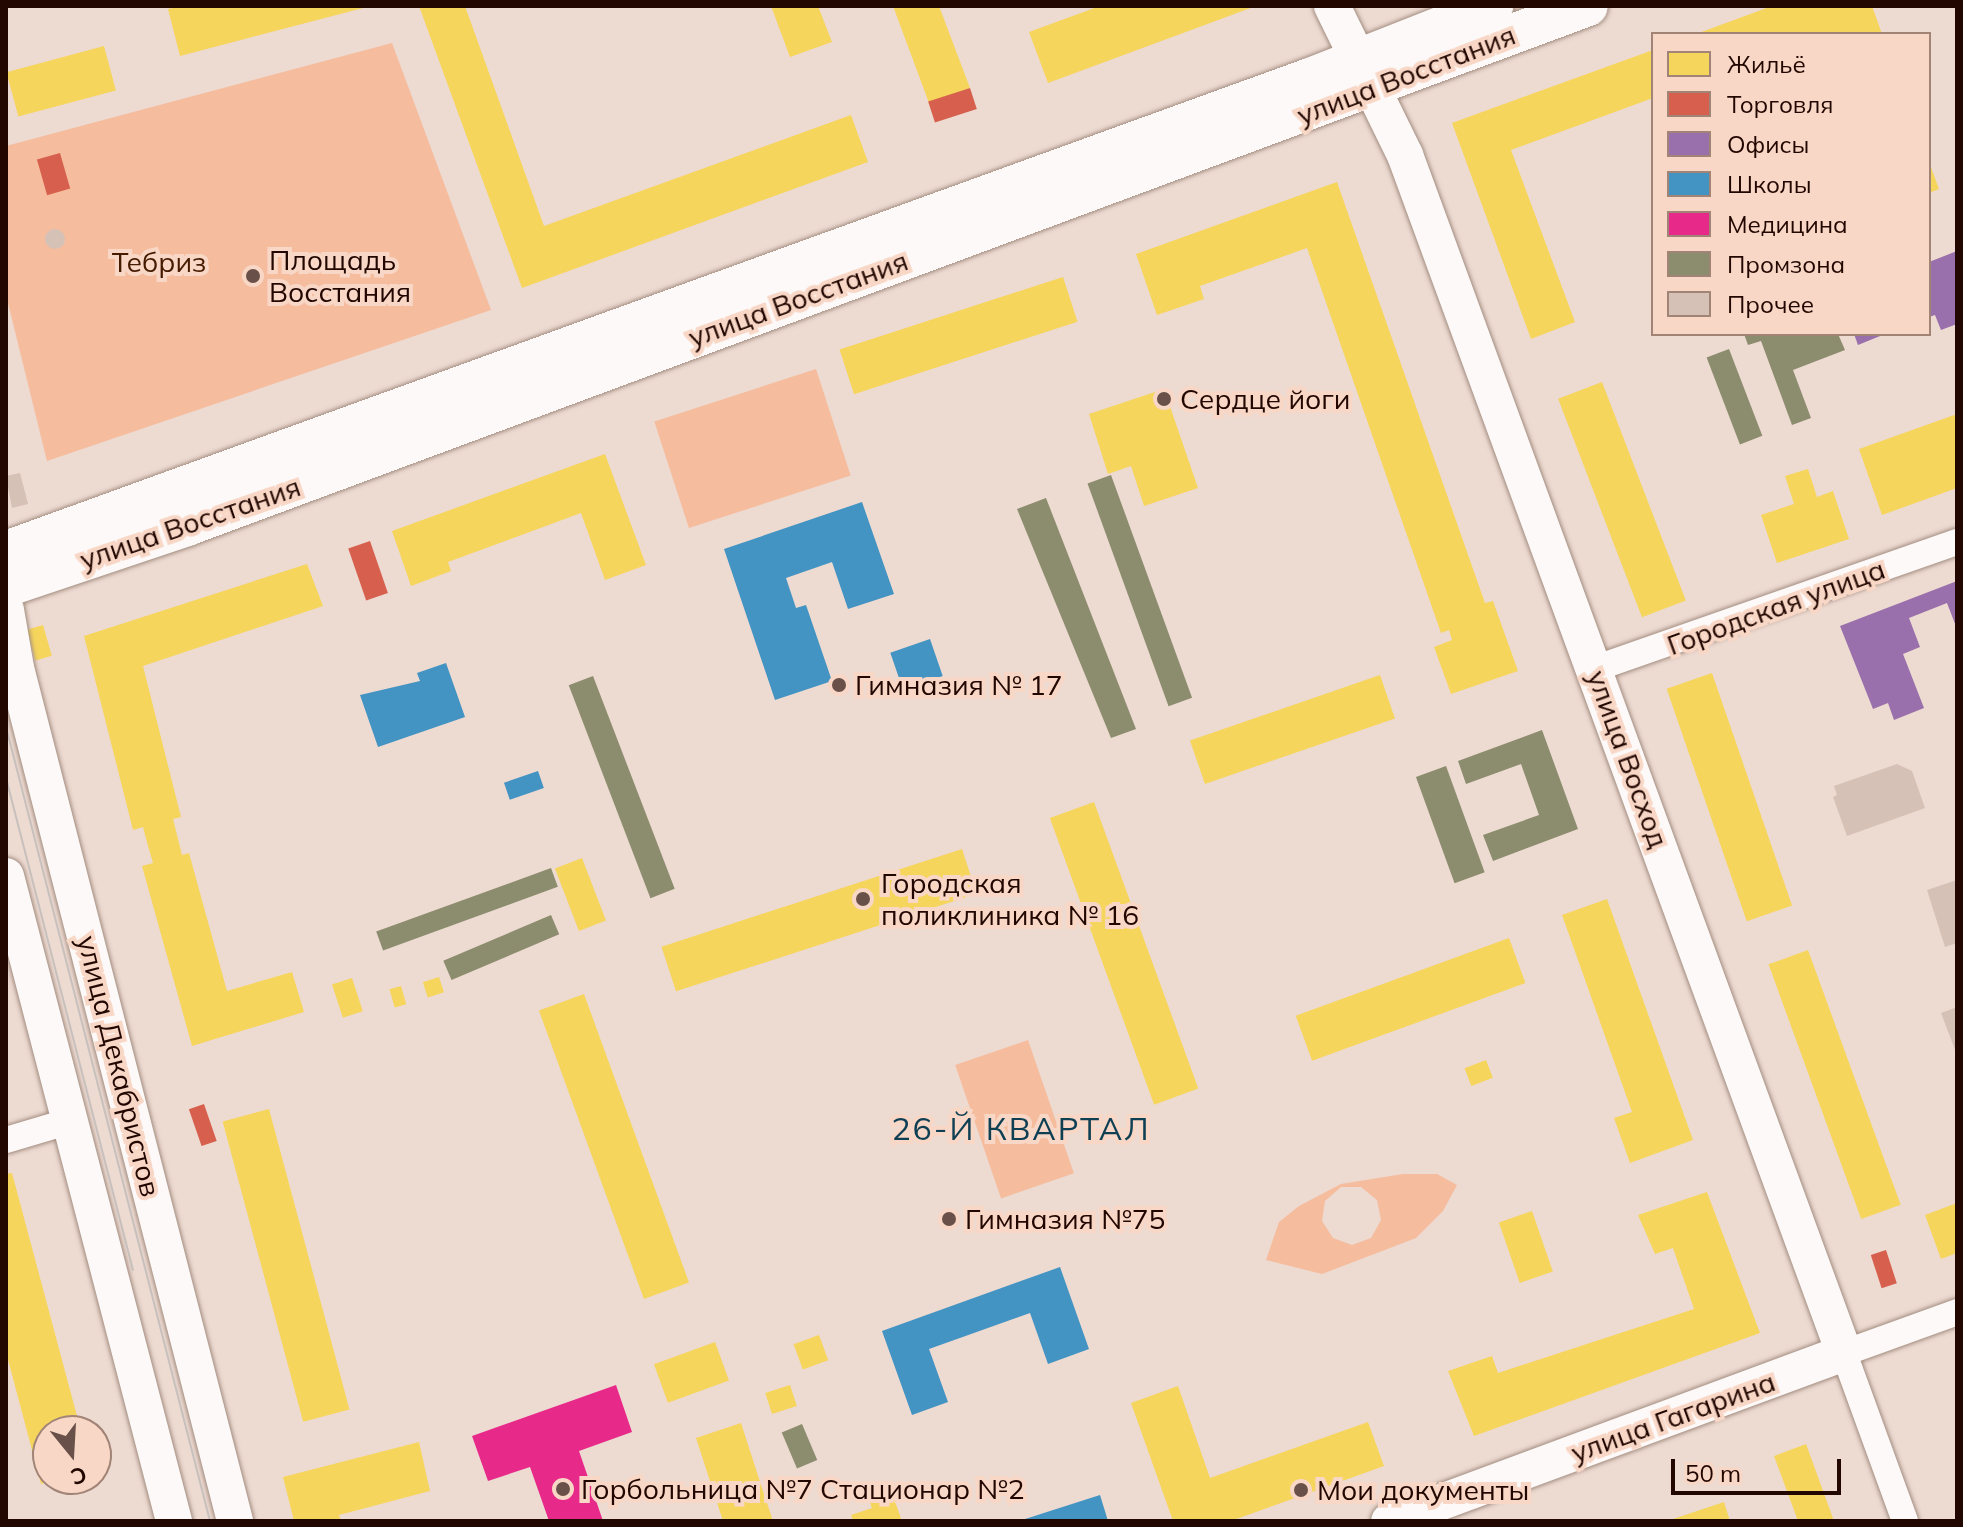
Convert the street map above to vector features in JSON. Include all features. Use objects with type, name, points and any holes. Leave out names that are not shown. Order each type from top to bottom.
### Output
[{"type":"main road","name":"улица Восстания","points":[[6,587],[187,526],[1363,74],[1493,6]]},
{"type":"main road","name":"улица Восстания","points":[[6,551],[1363,74],[1588,6]]},
{"type":"street","name":"улица Восход","points":[[1332,6],[1405,155],[1905,1521]]},
{"type":"street","name":"Городская улица","points":[[1594,669],[1957,542]]},
{"type":"street","name":"улица Декабристов","points":[[6,610],[16,668],[235,1521]]},
{"type":"street","points":[[6,876],[174,1521]]},
{"type":"street","points":[[6,1140],[70,1121]]},
{"type":"street","name":"улица Гагарина","points":[[1409,1518],[1957,1312]]},
{"type":"green space","name":"Тебриз","points":[[392,43],[491,310],[47,461],[6,295],[6,146]]},
{"type":"green space","points":[[816,369],[851,476],[689,528],[654,422]]},
{"type":"green space","points":[[1028,1040],[1074,1173],[1001,1198],[955,1065]]},
{"type":"green space","points":[[1403,1174],[1437,1174],[1457,1185],[1443,1211],[1416,1238],[1322,1274],[1266,1260],[1279,1222],[1299,1206],[1341,1184]],"holes":[[[1341,1187],[1361,1187],[1377,1200],[1381,1220],[1371,1238],[1352,1245],[1333,1238],[1322,1221],[1325,1201]]]},
{"type":"building: Жильё","points":[[181,6],[367,7],[180,56],[168,9]]},
{"type":"building: Жильё","points":[[419,6],[465,6],[544,226],[851,115],[868,162],[522,288]]},
{"type":"building: Жильё","points":[[771,6],[818,6],[832,42],[790,57]]},
{"type":"building: Жильё","points":[[893,6],[939,6],[970,88],[929,103]]},
{"type":"building: Жильё","points":[[1100,6],[1256,6],[1048,83],[1029,32]]},
{"type":"building: Жильё","points":[[1772,6],[1872,6],[1881,32],[1701,32]]},
{"type":"building: Жильё","points":[[104,46],[116,90],[18,117],[6,72]]},
{"type":"building: Жильё","points":[[1651,51],[1651,99],[1511,150],[1575,322],[1531,339],[1452,123]]},
{"type":"building: Жильё","points":[[1931,167],[1939,189],[1931,192]]},
{"type":"building: Жильё","points":[[1337,182],[1485,603],[1493,601],[1518,671],[1451,694],[1434,647],[1452,640],[1449,630],[1441,633],[1307,248],[1200,286],[1204,299],[1157,315],[1136,254]]},
{"type":"building: Жильё","points":[[1063,277],[1078,322],[854,394],[840,350]]},
{"type":"building: Жильё","points":[[1602,382],[1686,600],[1642,617],[1558,399]]},
{"type":"building: Жильё","points":[[1164,389],[1198,488],[1144,506],[1131,466],[1108,474],[1089,414]]},
{"type":"building: Жильё","points":[[1957,414],[1957,488],[1882,515],[1859,449]]},
{"type":"building: Жильё","points":[[605,454],[646,565],[605,580],[581,513],[448,562],[451,571],[411,586],[392,531]]},
{"type":"building: Жильё","points":[[1808,469],[1817,497],[1833,491],[1849,539],[1777,563],[1761,515],[1794,504],[1785,476]]},
{"type":"building: Жильё","points":[[307,564],[323,606],[143,666],[181,817],[173,819],[182,855],[189,853],[227,991],[292,972],[304,1012],[192,1046],[142,866],[153,863],[143,827],[133,830],[84,636]]},
{"type":"building: Жильё","points":[[43,625],[52,656],[35,660],[27,630]]},
{"type":"building: Жильё","points":[[1712,673],[1792,906],[1747,921],[1667,689]]},
{"type":"building: Жильё","points":[[1380,675],[1395,718],[1205,784],[1190,740]]},
{"type":"building: Жильё","points":[[1094,802],[1198,1089],[1154,1105],[1050,818]]},
{"type":"building: Жильё","points":[[962,849],[977,894],[676,991],[661,947]]},
{"type":"building: Жильё","points":[[582,858],[606,921],[579,931],[555,868]]},
{"type":"building: Жильё","points":[[1607,899],[1693,1140],[1630,1163],[1614,1118],[1632,1112],[1562,915]]},
{"type":"building: Жильё","points":[[1509,938],[1525,983],[1312,1061],[1296,1016]]},
{"type":"building: Жильё","points":[[1808,950],[1901,1205],[1861,1219],[1769,964]]},
{"type":"building: Жильё","points":[[439,977],[444,992],[428,997],[423,982]]},
{"type":"building: Жильё","points":[[352,978],[363,1011],[343,1018],[332,984]]},
{"type":"building: Жильё","points":[[401,986],[406,1004],[395,1008],[389,989]]},
{"type":"building: Жильё","points":[[584,994],[689,1282],[644,1299],[539,1010]]},
{"type":"building: Жильё","points":[[1486,1060],[1493,1078],[1471,1086],[1465,1068]]},
{"type":"building: Жильё","points":[[269,1109],[349,1409],[303,1422],[223,1121]]},
{"type":"building: Жильё","points":[[12,1173],[77,1415],[32,1415],[32,1450],[6,1352],[6,1174]]},
{"type":"building: Жильё","points":[[1707,1192],[1760,1333],[1474,1436],[1448,1371],[1492,1356],[1498,1373],[1694,1309],[1673,1248],[1655,1254],[1638,1215]]},
{"type":"building: Жильё","points":[[1957,1203],[1957,1253],[1941,1259],[1925,1215]]},
{"type":"building: Жильё","points":[[1532,1211],[1553,1272],[1520,1283],[1499,1222]]},
{"type":"building: Жильё","points":[[819,1335],[828,1360],[803,1370],[794,1344]]},
{"type":"building: Жильё","points":[[715,1342],[729,1381],[668,1403],[654,1364]]},
{"type":"building: Жильё","points":[[790,1385],[797,1406],[772,1414],[765,1393]]},
{"type":"building: Жильё","points":[[1178,1386],[1210,1478],[1368,1422],[1384,1466],[1231,1521],[1173,1521],[1131,1403]]},
{"type":"building: Жильё","points":[[741,1423],[773,1521],[723,1521],[696,1438]]},
{"type":"building: Жильё","points":[[419,1442],[430,1491],[339,1515],[341,1521],[294,1521],[283,1477]]},
{"type":"building: Жильё","points":[[1806,1444],[1834,1521],[1798,1521],[1774,1456]]},
{"type":"building: Жильё","points":[[888,1482],[902,1521],[853,1521],[851,1515],[872,1508],[865,1490]]},
{"type":"building: Жильё","points":[[1724,1502],[1730,1521],[1670,1521],[1670,1520]]},
{"type":"building: Торговля","points":[[970,88],[977,109],[935,123],[928,102]]},
{"type":"building: Торговля","points":[[60,153],[70,189],[47,195],[37,160]]},
{"type":"building: Торговля","points":[[370,541],[388,593],[366,600],[348,548]]},
{"type":"building: Торговля","points":[[204,1104],[217,1141],[202,1146],[189,1109]]},
{"type":"building: Торговля","points":[[1886,1250],[1897,1283],[1882,1288],[1871,1255]]},
{"type":"building: Офисы","points":[[1957,251],[1957,324],[1941,330],[1935,315],[1931,316],[1931,261]]},
{"type":"building: Офисы","points":[[1855,336],[1880,336],[1858,345]]},
{"type":"building: Офисы","points":[[1957,581],[1957,629],[1947,603],[1909,618],[1920,647],[1903,654],[1924,708],[1894,720],[1888,703],[1873,709],[1840,626]]},
{"type":"building: Школы","points":[[862,502],[894,594],[848,609],[832,562],[786,578],[796,608],[806,605],[832,681],[775,700],[724,549]]},
{"type":"building: Школы","points":[[930,639],[943,676],[903,690],[890,653]]},
{"type":"building: Школы","points":[[446,663],[465,717],[378,747],[360,695],[420,681],[417,673]]},
{"type":"building: Школы","points":[[538,771],[544,788],[510,800],[504,783]]},
{"type":"building: Школы","points":[[1060,1267],[1089,1349],[1048,1364],[1030,1313],[929,1349],[948,1402],[912,1415],[882,1331]]},
{"type":"building: Школы","points":[[1100,1495],[1108,1521],[1022,1521],[1022,1520]]},
{"type":"building: Медицина","points":[[616,1385],[632,1432],[579,1451],[603,1521],[549,1521],[530,1467],[488,1481],[472,1436]]},
{"type":"building: Промзона","points":[[1745,336],[1839,336],[1845,350],[1793,370],[1811,418],[1792,425],[1761,341],[1748,345]]},
{"type":"building: Промзона","points":[[1729,349],[1762,436],[1740,444],[1707,358]]},
{"type":"building: Промзона","points":[[1111,475],[1192,698],[1169,706],[1088,484]]},
{"type":"building: Промзона","points":[[1046,498],[1136,729],[1111,738],[1017,509]]},
{"type":"building: Промзона","points":[[593,676],[675,889],[650,898],[569,685]]},
{"type":"building: Промзона","points":[[1542,730],[1578,829],[1493,861],[1483,835],[1539,815],[1521,764],[1466,784],[1458,761]]},
{"type":"building: Промзона","points":[[1446,766],[1485,872],[1455,883],[1416,777]]},
{"type":"building: Промзона","points":[[551,868],[558,887],[383,950],[376,932]]},
{"type":"building: Промзона","points":[[551,915],[559,934],[452,980],[443,961]]},
{"type":"building: Промзона","points":[[802,1424],[817,1460],[797,1468],[782,1433]]},
{"type":"building: Прочее","points":[[55,229],[62,232],[65,239],[62,246],[55,249],[48,246],[45,239],[48,232]]},
{"type":"building: Прочее","points":[[20,473],[28,504],[12,508],[6,476]]},
{"type":"building: Прочее","points":[[1897,764],[1912,771],[1925,808],[1847,836],[1833,797],[1837,795],[1834,786]]},
{"type":"building: Прочее","points":[[1957,880],[1957,943],[1945,947],[1927,890]]},
{"type":"building: Прочее","points":[[1957,1007],[1957,1055],[1941,1013]]},
{"type":"tram line","points":[[6,727],[210,1521]]},
{"type":"tram line","points":[[6,778],[133,1270]]},
{"type":"place","name":"Площадь Восстания","points":[[253,276]]},
{"type":"place","name":"Сердце йоги","points":[[1164,399]]},
{"type":"place","name":"Гимназия № 17","points":[[839,685]]},
{"type":"place","name":"Городская поликлиника № 16","points":[[863,899]]},
{"type":"place","name":"Гимназия №75","points":[[949,1219]]},
{"type":"place","name":"Горбольница №7 Стационар №2","points":[[563,1489]]},
{"type":"place","name":"Мои документы","points":[[1301,1490]]},
{"type":"district","name":"26-Й КВАРТАЛ","points":[[1021,1128]]}]
